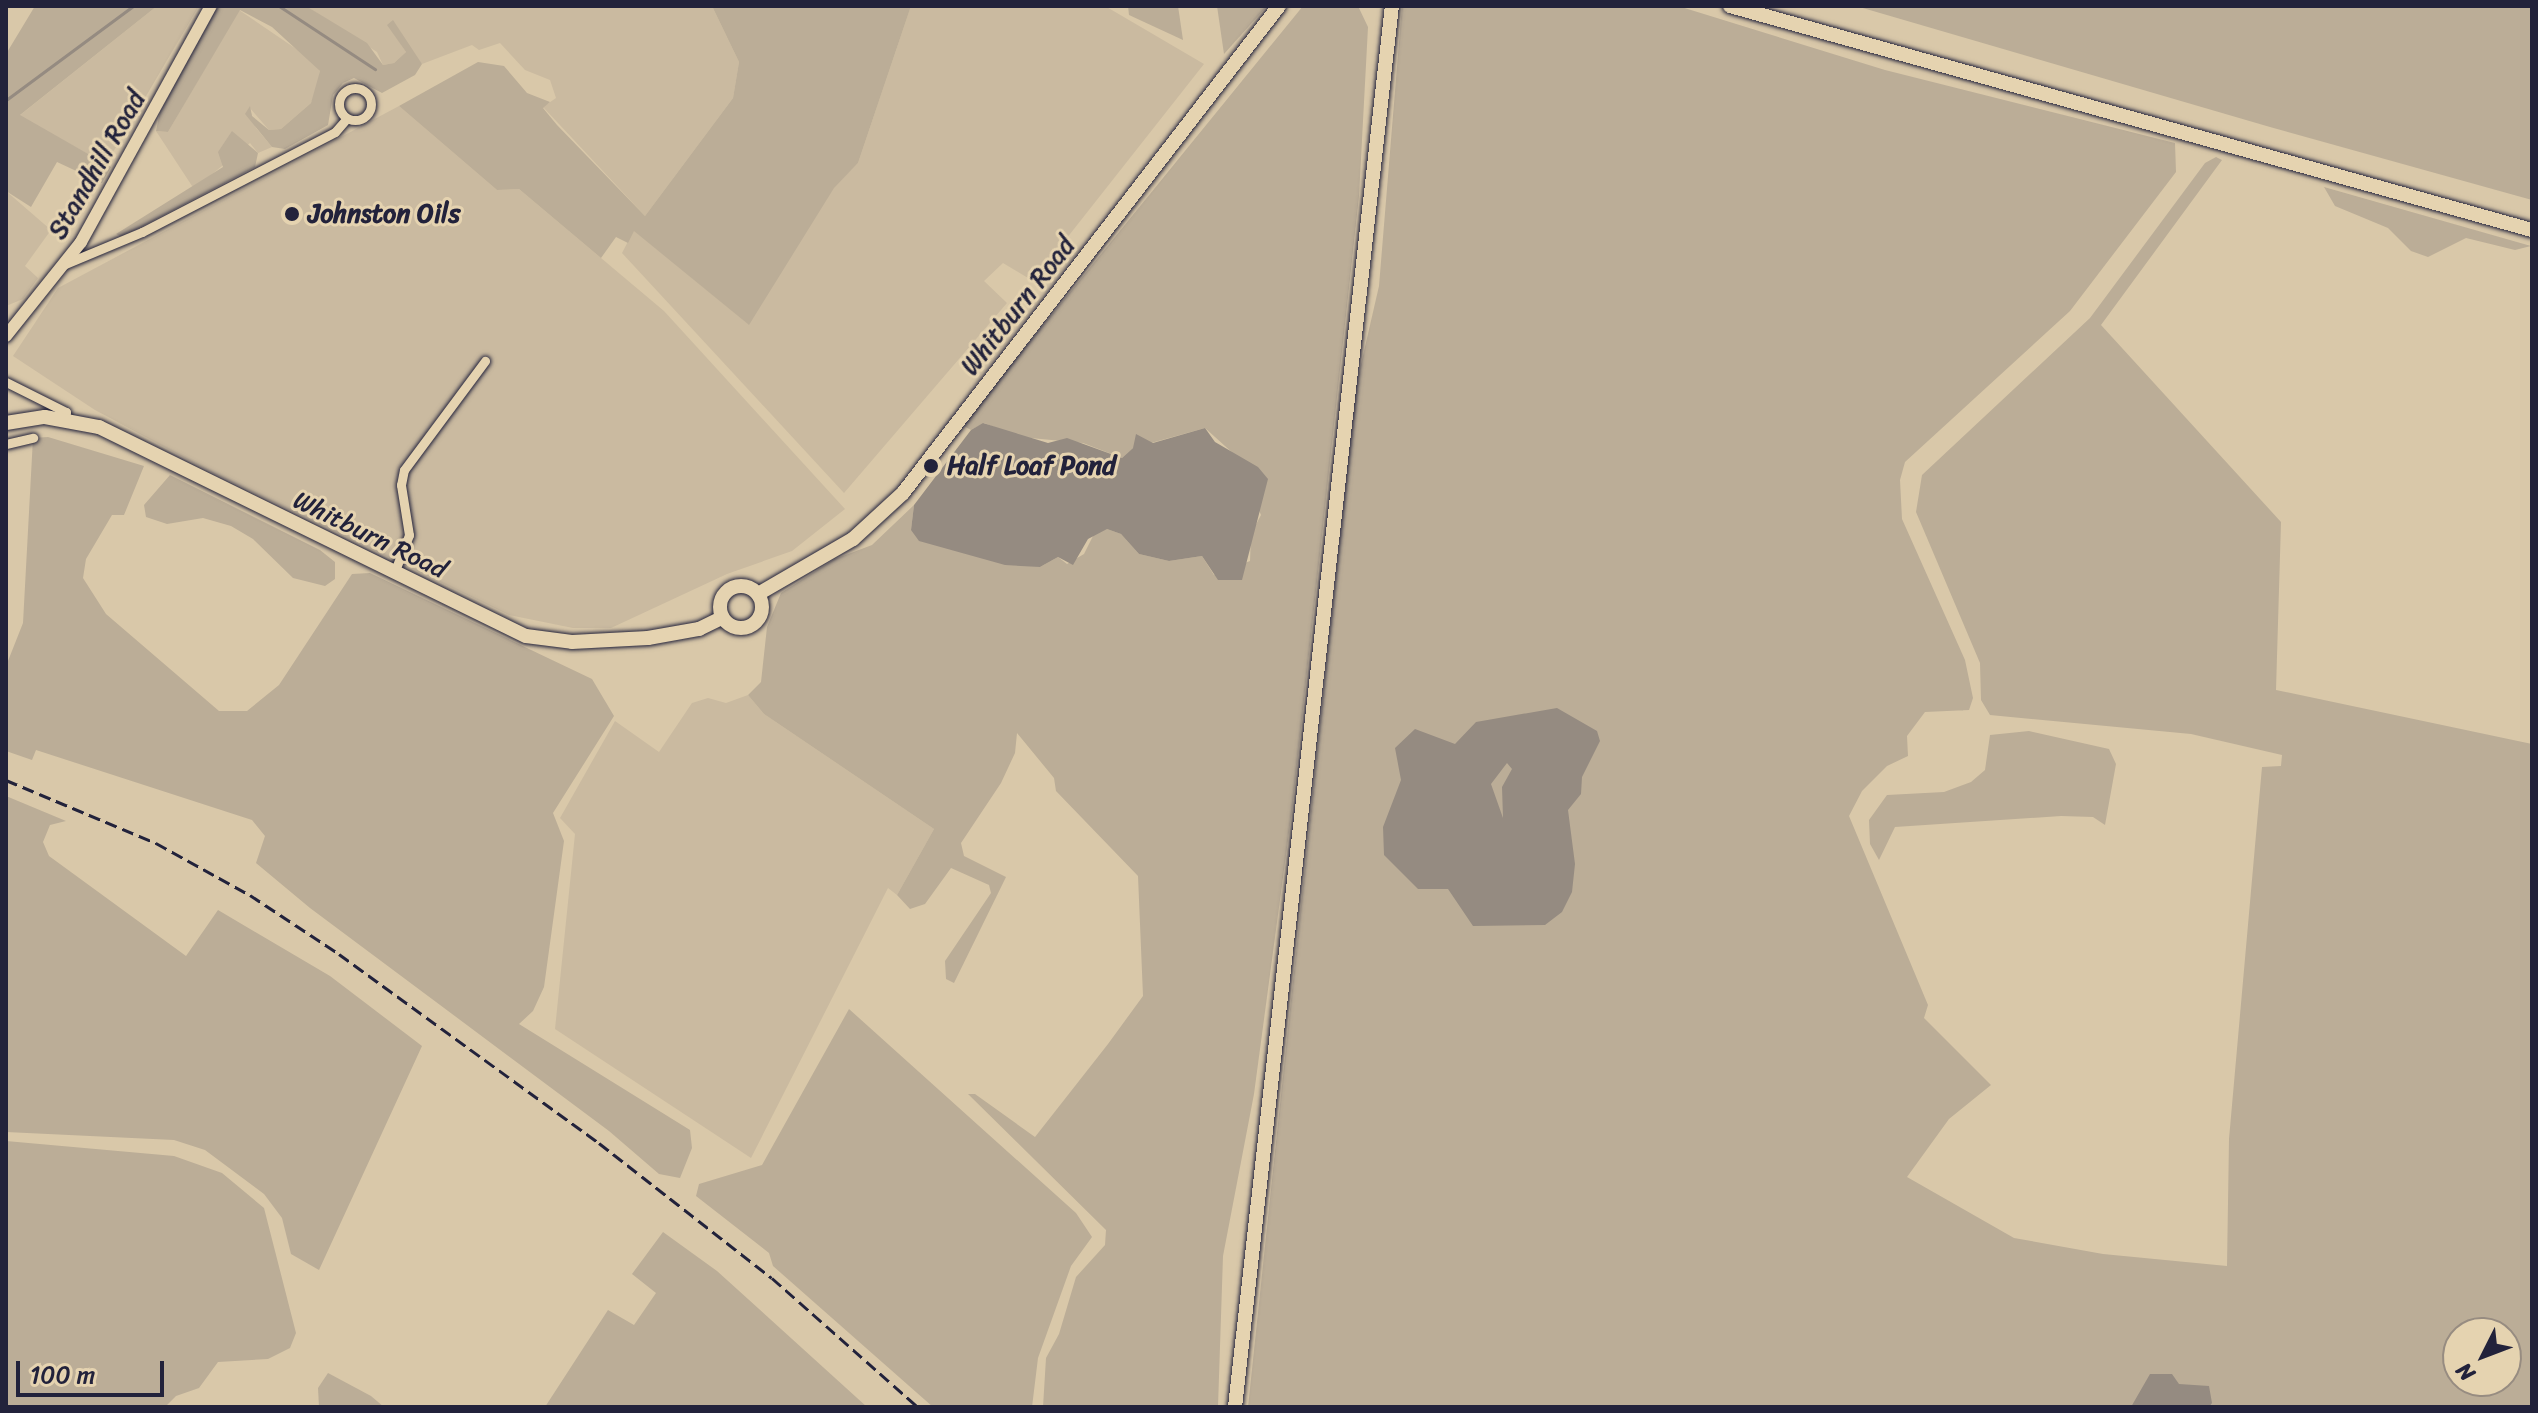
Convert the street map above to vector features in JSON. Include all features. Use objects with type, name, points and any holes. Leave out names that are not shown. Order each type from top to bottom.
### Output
[{"type":"main road","name":"Whitburn Road","points":[[758,594],[853,539],[903,493],[1279,6]]},
{"type":"main road","points":[[1381,6],[1386,51]]},
{"type":"main road","points":[[1235,1407],[1392,6]]},
{"type":"main road","points":[[1730,6],[2532,230]]},
{"type":"main road","name":"Whitburn Road","points":[[6,423],[65,418],[99,427],[505,629],[551,641],[673,635],[722,618]]},
{"type":"main road","points":[[743,586],[758,594],[761,615],[751,627],[737,629],[722,618],[720,602],[727,591],[743,586]]},
{"type":"street","name":"Standhill Road","points":[[6,336],[65,264],[211,6]]},
{"type":"street","points":[[65,264],[142,232],[335,132],[347,118]]},
{"type":"street","points":[[394,573],[409,535],[401,485],[404,470],[485,361]]},
{"type":"street","points":[[6,382],[66,412],[65,418]]},
{"type":"street","points":[[6,444],[33,438]]},
{"type":"shaded area","points":[[35,6],[157,6],[20,115],[111,167],[102,183],[57,162],[31,207],[6,191],[6,54]]},
{"type":"shaded area","points":[[157,6],[199,6],[106,164],[19,116]]},
{"type":"shaded area","points":[[217,6],[306,6],[367,43],[383,65],[394,63],[406,52],[387,25],[393,20],[422,64],[415,75],[382,93],[354,78],[343,83],[333,95],[328,125],[285,149],[272,147],[245,114],[250,106],[252,116],[269,130],[281,129],[311,103],[320,71],[272,27],[240,10],[168,132],[156,131],[160,112]]},
{"type":"shaded area","points":[[306,6],[712,6],[739,62],[733,98],[645,216],[543,107],[556,98],[550,80],[525,70],[500,43],[479,50],[472,45],[422,64],[388,25],[406,52],[394,63],[383,65],[377,52]]},
{"type":"shaded area","points":[[712,6],[911,6],[858,163],[834,188],[749,325],[634,231],[628,243],[616,237],[601,258],[519,189],[497,190],[399,106],[478,62],[504,66],[527,93],[550,102],[543,108],[557,125],[645,216],[733,98],[739,62]]},
{"type":"shaded area","points":[[911,6],[1105,6],[1204,64],[1033,281],[1003,263],[984,281],[1007,303],[844,493],[622,253],[634,230],[748,324],[834,187],[858,163]]},
{"type":"shaded area","points":[[1128,6],[1178,6],[1183,40],[1129,15]]},
{"type":"shaded area","points":[[1217,6],[1267,6],[1224,54]]},
{"type":"shaded area","points":[[1303,6],[1358,6],[1368,27],[1359,196],[1292,810],[1254,1094],[1223,1256],[1218,1407],[1043,1407],[1046,1358],[1059,1334],[1076,1277],[1105,1245],[1106,1230],[968,1094],[975,1094],[1035,1137],[1108,1044],[1143,996],[1138,876],[1056,791],[1054,778],[1017,733],[1015,753],[1001,783],[961,843],[964,856],[1006,877],[954,983],[946,979],[945,961],[991,893],[989,885],[951,868],[925,904],[910,909],[897,895],[934,829],[764,714],[748,695],[761,682],[767,627],[781,593],[835,559],[872,545],[914,505],[911,530],[1040,567],[1058,557],[1067,564],[1084,554],[1096,530],[1107,529],[1121,534],[1139,554],[1169,561],[1202,556],[1214,575],[1250,561],[1251,534],[1261,515],[1235,455],[1205,428],[1133,448],[1122,458],[1083,443],[1020,437],[984,423],[971,430],[962,425]]},
{"type":"shaded area","points":[[1402,6],[1678,6],[1885,70],[2175,143],[2176,172],[2070,311],[1905,462],[1900,480],[1902,519],[1965,660],[1973,698],[1969,710],[1925,712],[1907,736],[1908,756],[1887,766],[1862,791],[1849,816],[1928,1005],[1924,1018],[1991,1085],[1949,1119],[1907,1177],[2014,1238],[2103,1254],[2227,1266],[2229,1139],[2262,767],[2281,766],[2282,755],[2191,734],[1990,715],[1981,700],[1980,663],[1916,512],[1922,475],[2090,318],[2205,163],[2216,157],[2222,160],[2101,325],[2281,522],[2276,690],[2532,744],[2532,1407],[1248,1407],[1356,386],[1379,286]]},
{"type":"shaded area","points":[[1856,6],[2532,6],[2532,200],[2270,127]]},
{"type":"shaded area","points":[[239,10],[311,59],[320,71],[318,87],[311,103],[281,129],[269,130],[249,107],[256,128],[272,147],[258,153],[250,143],[194,189],[156,131],[168,132]]},
{"type":"shaded area","points":[[399,106],[497,190],[519,189],[664,311],[845,509],[792,551],[727,574],[611,628],[573,628],[509,615],[211,472],[95,410],[13,356],[58,288]]},
{"type":"shaded area","points":[[232,131],[258,153],[255,167],[122,237],[116,234],[223,167],[218,152]]},
{"type":"shaded area","points":[[2324,187],[2531,246],[2515,250],[2466,238],[2428,257],[2411,251],[2388,228],[2335,206]]},
{"type":"shaded area","points":[[6,191],[51,230],[25,266],[38,278],[23,299],[6,306]]},
{"type":"shaded area","name":"Half Loaf Pond","points":[[983,423],[1048,443],[1067,438],[1122,458],[1133,448],[1136,434],[1153,443],[1205,428],[1215,442],[1258,467],[1268,479],[1242,580],[1218,580],[1202,556],[1169,561],[1139,554],[1121,534],[1107,529],[1088,539],[1073,565],[1058,557],[1040,567],[1005,565],[919,541],[911,530],[914,505],[971,430]]},
{"type":"shaded area","points":[[48,437],[144,466],[124,515],[112,515],[86,559],[83,578],[106,614],[219,711],[247,711],[279,685],[352,574],[370,573],[592,679],[614,716],[553,813],[564,841],[544,987],[533,1011],[519,1024],[690,1130],[692,1148],[680,1178],[659,1174],[609,1131],[310,908],[256,863],[265,836],[252,820],[36,750],[32,760],[6,751],[6,666],[23,623],[33,438]]},
{"type":"shaded area","points":[[170,475],[320,550],[335,562],[335,579],[325,586],[293,578],[253,539],[231,526],[203,518],[167,524],[146,517],[144,505]]},
{"type":"shaded area","points":[[748,695],[764,714],[934,829],[897,895],[888,888],[751,1158],[555,1029],[575,834],[560,818],[615,721],[659,752],[692,703],[708,698],[726,703]]},
{"type":"shaded area","points":[[1557,708],[1597,731],[1600,741],[1582,777],[1581,794],[1568,810],[1575,864],[1572,892],[1562,912],[1545,925],[1473,926],[1448,889],[1418,889],[1384,855],[1383,827],[1401,780],[1395,748],[1415,729],[1455,744],[1476,722]],"holes":[[[1507,763],[1512,769],[1502,787],[1503,818],[1491,784]]]},
{"type":"shaded area","points":[[2029,731],[2109,749],[2116,764],[2105,825],[2093,817],[2061,816],[1895,827],[1879,860],[1870,844],[1869,820],[1887,795],[1944,792],[1971,782],[1985,770],[1990,735]]},
{"type":"shaded area","points":[[6,796],[66,821],[50,825],[43,842],[49,856],[186,956],[218,910],[330,976],[422,1046],[319,1270],[291,1254],[282,1218],[264,1194],[205,1150],[174,1140],[6,1132]]},
{"type":"shaded area","points":[[849,1009],[1076,1213],[1092,1237],[1071,1266],[1038,1358],[1032,1407],[933,1407],[773,1266],[769,1253],[696,1196],[699,1184],[762,1165]]},
{"type":"shaded area","points":[[6,1141],[174,1156],[222,1173],[264,1208],[296,1333],[290,1348],[268,1359],[218,1362],[199,1388],[176,1396],[165,1407],[6,1407]]},
{"type":"shaded area","points":[[663,1232],[717,1271],[867,1407],[545,1407],[608,1310],[634,1325],[656,1293],[632,1274]]},
{"type":"shaded area","points":[[328,1373],[371,1396],[384,1407],[319,1407],[318,1388]]},
{"type":"shaded area","points":[[2150,1374],[2172,1374],[2179,1384],[2209,1386],[2212,1403],[2209,1407],[2131,1407]]},
{"type":"waterway","points":[[6,100],[133,6]]},
{"type":"waterway","points":[[279,6],[375,69]]},
{"type":"railway","points":[[6,780],[156,843],[250,895],[339,954],[599,1143],[772,1278],[918,1407]]},
{"type":"place","name":"Johnston Oils","points":[[292,214]]},
{"type":"place","name":"Half Loaf Pond","points":[[931,466]]}]
